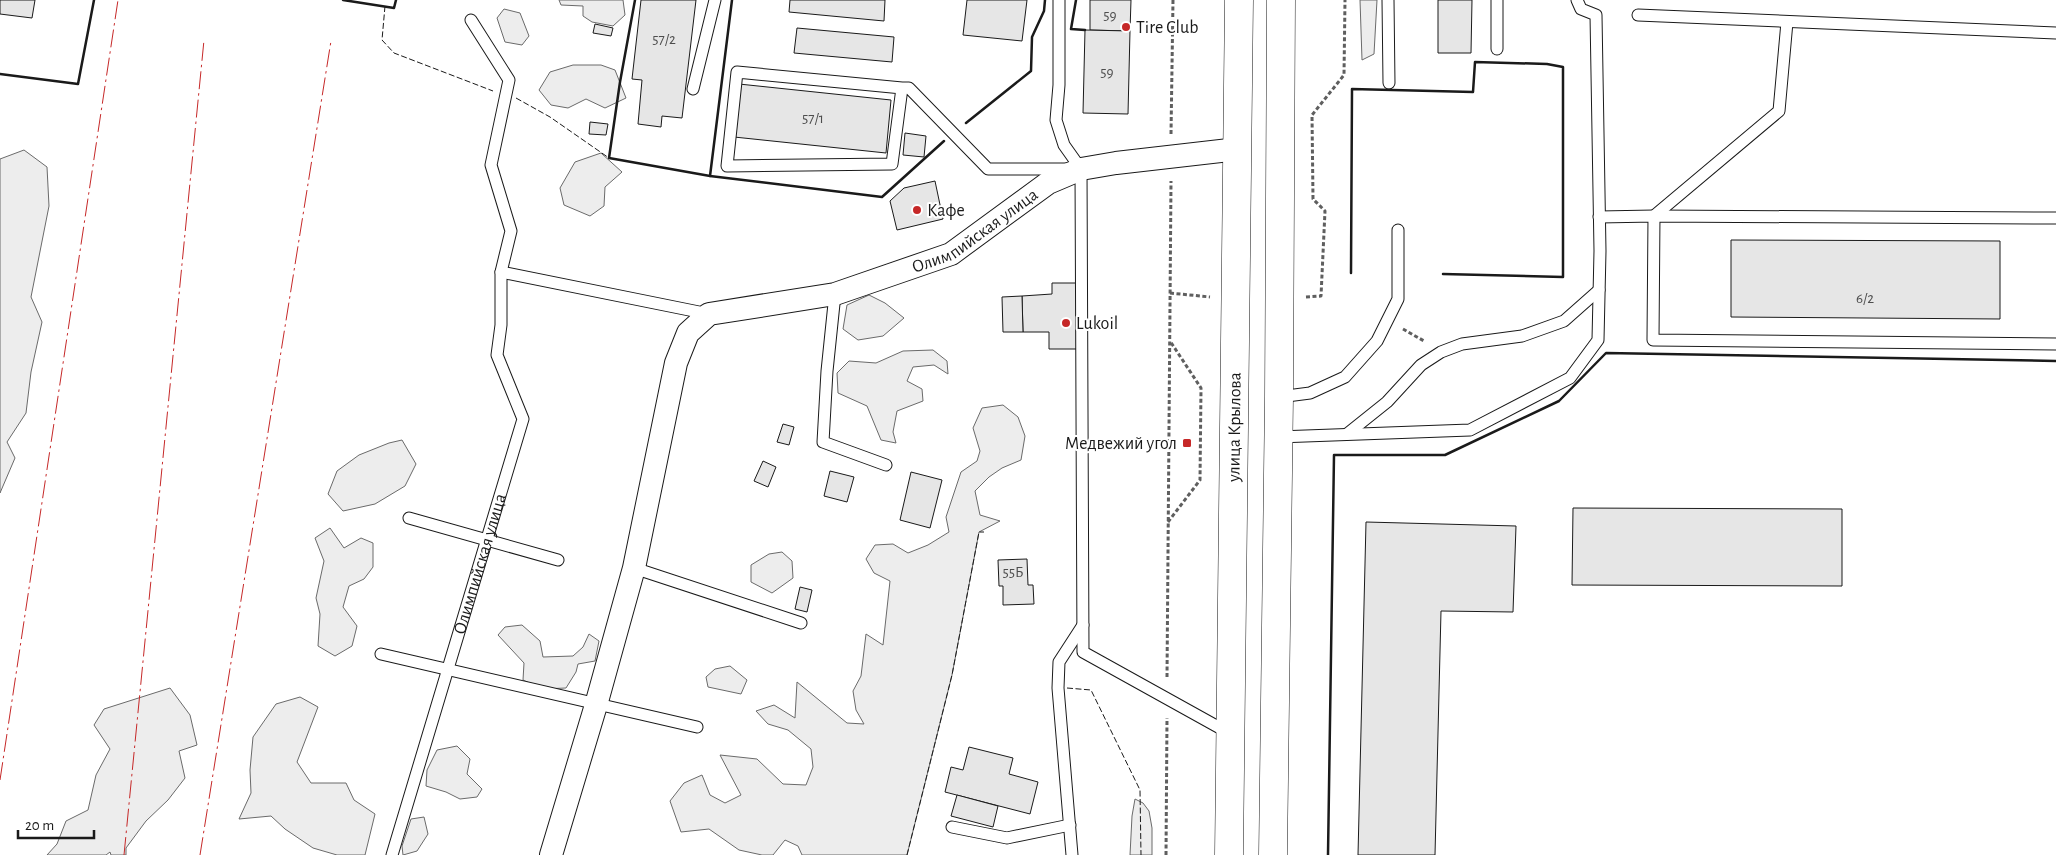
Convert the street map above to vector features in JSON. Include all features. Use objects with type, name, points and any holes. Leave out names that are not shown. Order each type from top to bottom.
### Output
[{"type":"main road","name":"улица Крылова","points":[[1229,855],[1239,0]]},
{"type":"main road","points":[[1273,855],[1281,0]]},
{"type":"street","name":"Олимпийская улица","points":[[709,314],[835,294],[951,254],[1048,183],[1082,169],[1171,156],[1238,149]]},
{"type":"street","points":[[551,855],[596,705],[634,568],[676,363],[688,333],[709,314]]},
{"type":"lane","points":[[693,89],[715,0]]},
{"type":"lane","points":[[1059,0],[1059,85],[1056,120],[1064,145],[1082,169],[1083,652],[1229,733]]},
{"type":"lane","points":[[1388,0],[1389,83]]},
{"type":"lane","points":[[1497,0],[1497,49]]},
{"type":"lane","points":[[1278,437],[1470,430],[1570,378],[1598,340],[1599,217],[1596,15],[1581,9],[1577,0]]},
{"type":"lane","points":[[1638,15],[2056,33]]},
{"type":"lane","name":"Олимпийская улица","points":[[392,855],[523,419],[497,355],[501,325],[501,272],[511,231],[491,165],[509,80],[471,20]]},
{"type":"lane","points":[[1787,22],[1779,111],[1654,216],[1653,340],[2056,344]]},
{"type":"lane","points":[[902,88],[892,164],[727,166],[737,72],[910,88],[988,169],[1082,169]]},
{"type":"lane","points":[[1599,217],[2056,218]]},
{"type":"lane","points":[[1278,397],[1310,393],[1346,377],[1377,341],[1398,298],[1398,230]]},
{"type":"lane","name":"Олимпийская улица","points":[[501,272],[709,314]]},
{"type":"lane","points":[[1347,434],[1386,402],[1421,365],[1441,352],[1462,344],[1522,336],[1564,321],[1599,290]]},
{"type":"lane","points":[[835,294],[827,370],[823,442],[886,465]]},
{"type":"lane","points":[[409,518],[558,560]]},
{"type":"lane","points":[[634,568],[801,623]]},
{"type":"lane","points":[[1072,855],[1058,688],[1059,662],[1083,624]]},
{"type":"lane","points":[[380,654],[697,728]]},
{"type":"lane","points":[[952,827],[1007,838],[1070,825]]},
{"type":"path","points":[[1166,855],[1173,0]]},
{"type":"path","points":[[1321,296],[1325,212],[1313,200],[1312,115],[1344,75],[1345,0]]},
{"type":"path","points":[[1388,320],[1441,352]]},
{"type":"path","points":[[1168,522],[1200,480],[1201,388],[1170,341]]},
{"type":"shaded area","points":[[559,0],[623,0],[625,15],[613,26],[592,22],[583,16],[583,6],[561,5]]},
{"type":"shaded area","points":[[1360,0],[1377,0],[1374,54],[1362,60]]},
{"type":"shaded area","points":[[504,9],[520,13],[529,36],[522,45],[505,42],[497,18]]},
{"type":"shaded area","points":[[573,65],[601,65],[615,70],[626,98],[605,108],[586,99],[568,108],[551,105],[539,90],[550,72]]},
{"type":"shaded area","points":[[24,150],[47,167],[49,206],[31,297],[42,322],[31,372],[26,413],[7,442],[15,458],[0,493],[0,159]]},
{"type":"shaded area","points":[[601,153],[622,172],[605,187],[604,206],[590,216],[564,205],[560,188],[575,162]]},
{"type":"shaded area","points":[[869,295],[885,303],[904,318],[883,336],[858,340],[843,329],[847,305]]},
{"type":"shaded area","points":[[933,350],[947,361],[948,374],[934,365],[913,367],[907,381],[922,389],[923,401],[897,411],[893,432],[896,443],[881,440],[867,406],[838,393],[837,373],[849,361],[876,363],[903,351]]},
{"type":"shaded area","points":[[1003,405],[1018,417],[1025,436],[1021,460],[1002,468],[989,477],[975,491],[980,515],[1000,521],[979,532],[952,675],[907,855],[802,855],[798,846],[785,840],[773,855],[762,855],[739,850],[709,829],[681,832],[670,801],[684,783],[702,775],[710,795],[725,803],[741,795],[720,755],[757,759],[783,784],[806,785],[813,767],[811,749],[788,730],[768,724],[756,711],[774,705],[795,718],[797,682],[847,723],[864,724],[856,710],[853,691],[861,676],[866,634],[883,645],[890,581],[874,573],[866,559],[875,545],[893,544],[908,553],[928,545],[949,532],[946,517],[961,472],[977,461],[980,451],[973,428],[982,408]]},
{"type":"shaded area","points":[[402,440],[416,464],[405,486],[375,504],[343,511],[328,494],[337,471],[359,455]]},
{"type":"shaded area","points":[[330,528],[344,548],[361,538],[373,543],[373,567],[364,579],[349,586],[343,607],[357,626],[352,646],[335,656],[318,646],[320,614],[316,598],[324,561],[315,538]]},
{"type":"shaded area","points":[[782,552],[792,561],[793,578],[772,593],[751,582],[751,565],[769,554]]},
{"type":"shaded area","points":[[522,625],[540,641],[543,657],[573,656],[583,647],[589,634],[599,641],[595,661],[578,664],[576,672],[566,688],[542,689],[523,680],[524,663],[498,635],[505,627]]},
{"type":"shaded area","points":[[730,666],[747,680],[741,694],[708,687],[706,677],[715,669]]},
{"type":"shaded area","points":[[170,688],[190,715],[197,745],[179,751],[185,778],[168,800],[146,821],[126,848],[126,855],[111,855],[110,852],[106,855],[47,855],[57,844],[66,821],[88,810],[96,775],[110,749],[94,725],[104,709]]},
{"type":"shaded area","points":[[300,697],[318,707],[297,762],[311,783],[346,783],[354,800],[375,814],[365,855],[337,855],[313,848],[285,829],[271,816],[239,819],[251,793],[250,770],[253,737],[276,704]]},
{"type":"shaded area","points":[[457,746],[470,759],[467,774],[482,789],[477,797],[460,799],[446,792],[426,786],[427,770],[437,750]]},
{"type":"shaded area","points":[[1135,799],[1143,803],[1149,811],[1152,828],[1152,855],[1130,855]]},
{"type":"shaded area","points":[[424,817],[428,834],[417,851],[403,855],[402,846],[411,819]]},
{"type":"building","points":[[0,0],[35,0],[32,18],[0,14]]},
{"type":"building","points":[[641,0],[696,0],[682,118],[662,116],[661,127],[638,124],[642,80],[632,79]]},
{"type":"building","points":[[790,0],[885,0],[884,21],[789,12]]},
{"type":"building","points":[[967,0],[1027,0],[1022,41],[963,35]]},
{"type":"building","points":[[1090,0],[1131,0],[1130,31],[1090,30]]},
{"type":"building","points":[[1438,0],[1472,0],[1471,53],[1438,53]]},
{"type":"building","points":[[595,24],[613,28],[611,36],[593,33]]},
{"type":"building","points":[[797,28],[894,37],[892,62],[794,53]]},
{"type":"building","points":[[1085,30],[1130,31],[1128,114],[1083,113]]},
{"type":"building","points":[[739,84],[891,100],[886,153],[734,137]]},
{"type":"building","points":[[590,122],[608,124],[606,135],[589,134]]},
{"type":"building","points":[[905,133],[926,136],[924,157],[903,155]]},
{"type":"building","name":"Кафе","points":[[935,181],[943,219],[897,230],[890,201],[904,188]]},
{"type":"building","points":[[1731,240],[2000,241],[2000,319],[1731,317]]},
{"type":"building","points":[[1052,283],[1083,283],[1083,349],[1049,349],[1049,332],[1023,332],[1022,296],[1052,294]]},
{"type":"building","points":[[1022,296],[1023,332],[1003,332],[1002,297]]},
{"type":"building","points":[[783,424],[794,427],[789,445],[777,442]]},
{"type":"building","points":[[763,461],[776,467],[768,487],[754,481]]},
{"type":"building","points":[[830,471],[854,477],[847,502],[824,496]]},
{"type":"building","points":[[911,472],[942,480],[930,528],[900,520]]},
{"type":"building","points":[[1573,508],[1842,509],[1842,586],[1572,585]]},
{"type":"building","points":[[1366,522],[1516,526],[1513,612],[1441,611],[1435,855],[1358,855]]},
{"type":"building","points":[[1027,559],[1028,585],[1033,585],[1034,604],[1003,605],[1003,586],[999,586],[998,560]]},
{"type":"building","points":[[800,587],[812,590],[807,612],[795,609]]},
{"type":"building","points":[[969,747],[1013,758],[1009,774],[1038,782],[1030,814],[945,792],[951,767],[963,770]]},
{"type":"building","points":[[957,795],[998,806],[993,827],[951,816]]},
{"type":"fence","points":[[385,6],[382,40],[394,53],[493,91]]},
{"type":"fence","points":[[516,98],[550,117],[609,158]]},
{"type":"fence","points":[[907,855],[952,675],[979,532],[984,532]]},
{"type":"fence","points":[[1067,688],[1091,690],[1140,790],[1141,855]]},
{"type":"wall","points":[[0,74],[78,84],[94,0]]},
{"type":"wall","points":[[343,0],[394,8],[396,0]]},
{"type":"wall","points":[[635,0],[609,158],[710,176],[882,197],[944,141]]},
{"type":"wall","points":[[710,176],[732,0]]},
{"type":"wall","points":[[966,123],[1031,71],[1032,37],[1044,11],[1045,0]]},
{"type":"wall","points":[[1076,0],[1071,29],[1085,30]]},
{"type":"wall","points":[[1351,273],[1352,89],[1473,92],[1475,62],[1547,64],[1563,67],[1563,277],[1443,274]]},
{"type":"wall","points":[[1328,855],[1334,455],[1445,455],[1559,401],[1606,353],[2056,361]]},
{"type":"power","points":[[0,780],[118,0]]},
{"type":"power","points":[[124,855],[204,40]]},
{"type":"power","points":[[200,855],[331,41]]},
{"type":"place","name":"Tire Club","points":[[1126,27]]},
{"type":"place","name":"Кафе","points":[[917,210]]},
{"type":"place","name":"Lukoil","points":[[1066,323]]},
{"type":"place","name":"Медвежий угол","points":[[1187,443]]}]
